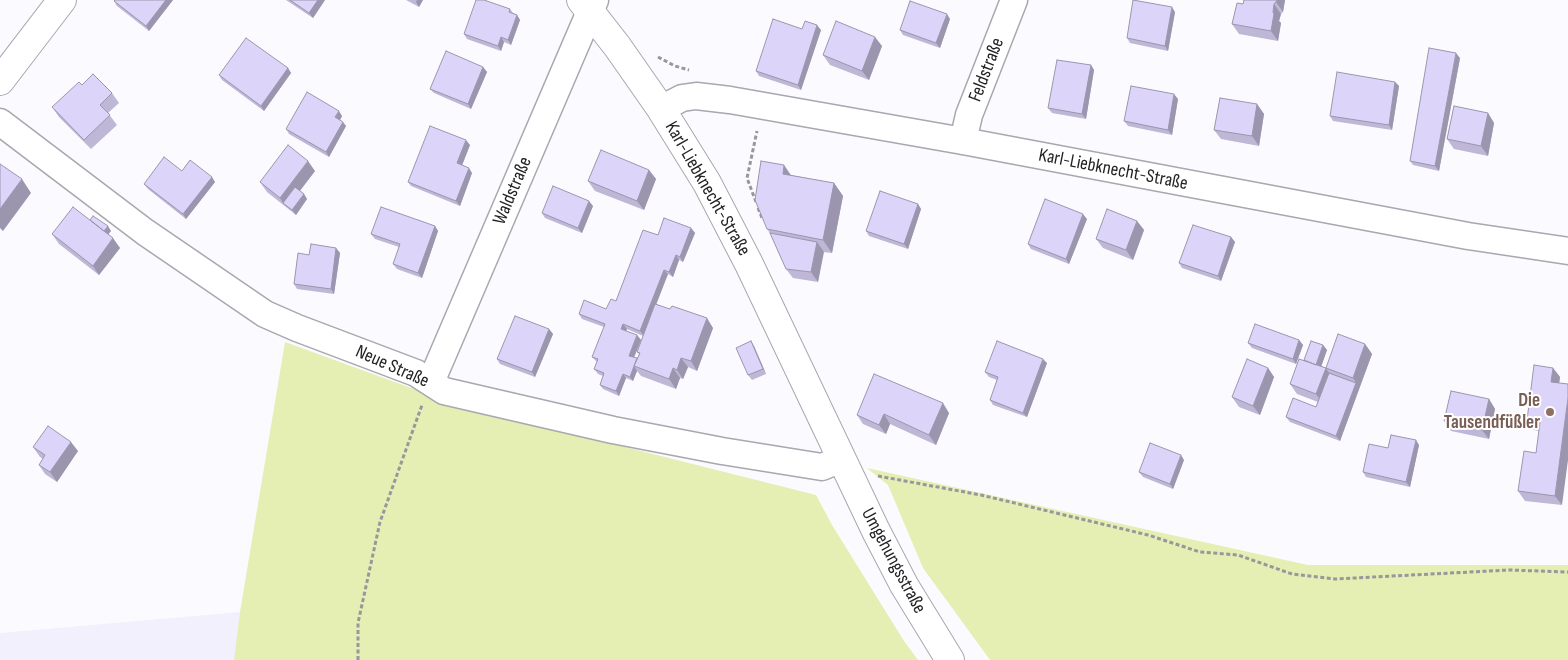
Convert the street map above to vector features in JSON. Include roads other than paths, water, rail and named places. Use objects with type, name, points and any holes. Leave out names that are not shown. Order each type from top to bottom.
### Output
[{"type":"main road","points":[[0,81],[62,0]]},
{"type":"main road","name":"Karl-Liebknecht-Straße","points":[[589,4],[661,109],[707,183],[749,264],[846,470]]},
{"type":"main road","name":"Umgehungsstraße","points":[[846,470],[904,586],[950,660]]},
{"type":"street","name":"Feldstraße","points":[[963,141],[969,115],[1014,0]]},
{"type":"street","name":"Waldstraße","points":[[431,382],[589,4]]},
{"type":"street","name":"Karl-Liebknecht-Straße","points":[[661,109],[682,98],[696,96],[762,106],[963,141],[1468,236],[1568,251]]},
{"type":"street","name":"Neue Straße","points":[[0,122],[145,232],[265,314],[297,328],[416,372],[444,391],[613,430],[722,451],[846,470]]},
{"type":"place","name":"Die Tausendfüßler","points":[[1550,412]]}]
